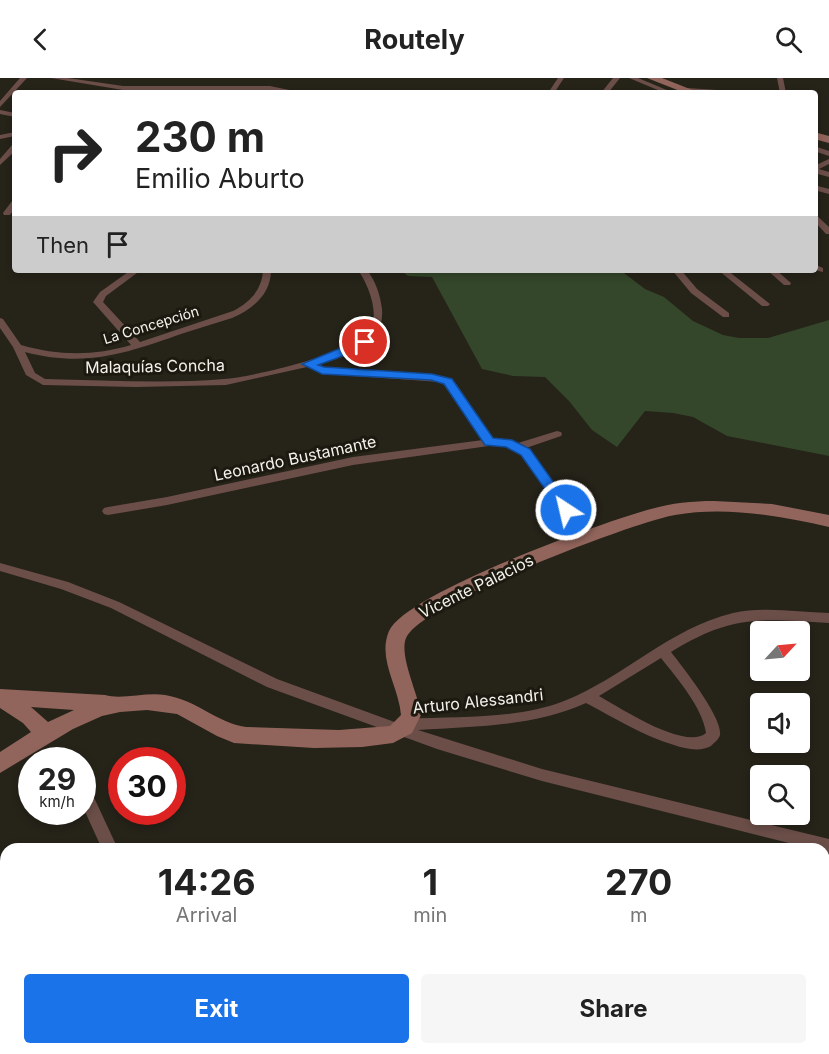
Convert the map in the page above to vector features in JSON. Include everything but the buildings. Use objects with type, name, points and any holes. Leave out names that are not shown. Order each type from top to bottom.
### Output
[{"type":"main road","points":[[652,78],[685,90]]},
{"type":"main road","name":"Vicente Palacios","points":[[404,727],[411,709],[399,668],[396,642],[404,624],[446,598],[586,536],[651,514],[691,508],[767,510],[829,521]]},
{"type":"main road","points":[[0,698],[122,704],[152,702],[179,706],[226,731],[248,737],[366,738],[388,736],[404,727]]},
{"type":"main road","points":[[0,698],[25,713],[45,734]]},
{"type":"main road","points":[[0,764],[45,734],[81,715],[122,704]]},
{"type":"street","points":[[13,90],[24,78]]},
{"type":"street","points":[[54,78],[134,88],[197,90],[270,88],[282,90]]},
{"type":"street","points":[[197,90],[206,78]]},
{"type":"street","points":[[607,90],[617,78]]},
{"type":"street","points":[[632,78],[663,90]]},
{"type":"street","points":[[90,90],[96,85]]},
{"type":"street","points":[[0,105],[12,92]]},
{"type":"street","points":[[0,163],[12,150]]},
{"type":"street","points":[[7,213],[12,207]]},
{"type":"street","points":[[818,220],[829,232]]},
{"type":"street","points":[[133,273],[98,300],[101,307],[137,345]]},
{"type":"street","name":"La Concepción","points":[[18,346],[73,357],[101,354],[137,345],[240,311],[262,291],[267,280],[267,273]]},
{"type":"street","points":[[308,364],[361,345],[375,331],[378,319],[376,297],[364,273]]},
{"type":"street","points":[[679,273],[694,291],[726,315]]},
{"type":"street","points":[[726,273],[765,304]]},
{"type":"street","points":[[775,273],[787,283]]},
{"type":"street","name":"Malaquías Concha","points":[[0,321],[18,346],[31,375],[39,381],[53,384],[225,382],[308,364],[327,371],[443,379],[453,387],[490,442]]},
{"type":"street","points":[[518,447],[557,434]]},
{"type":"street","points":[[490,442],[508,443],[518,447],[529,456],[586,536]]},
{"type":"street","name":"Leonardo Bustamante","points":[[108,511],[167,501],[361,460],[490,442]]},
{"type":"street","points":[[0,567],[64,585],[115,605],[272,684],[315,701],[404,727],[500,763],[817,843]]},
{"type":"street","name":"Arturo Alessandri","points":[[404,727],[526,716],[553,710],[586,696],[698,632],[735,618],[756,616],[829,618]]},
{"type":"street","points":[[586,696],[662,735],[683,742],[705,742],[713,735],[712,724],[680,673],[663,651]]},
{"type":"street","points":[[96,818],[107,843]]},
{"type":"green space","points":[[404,273],[624,273],[645,289],[664,297],[693,321],[723,335],[739,338],[768,338],[829,320],[829,456],[727,436],[693,417],[645,411],[617,447],[592,430],[569,401],[545,377],[513,376],[482,369],[432,277],[408,276]]},
{"type":"route","points":[[365,342],[324,360],[308,364],[322,370],[443,379],[451,384],[490,442],[508,443],[518,447],[529,456],[566,510]]}]
